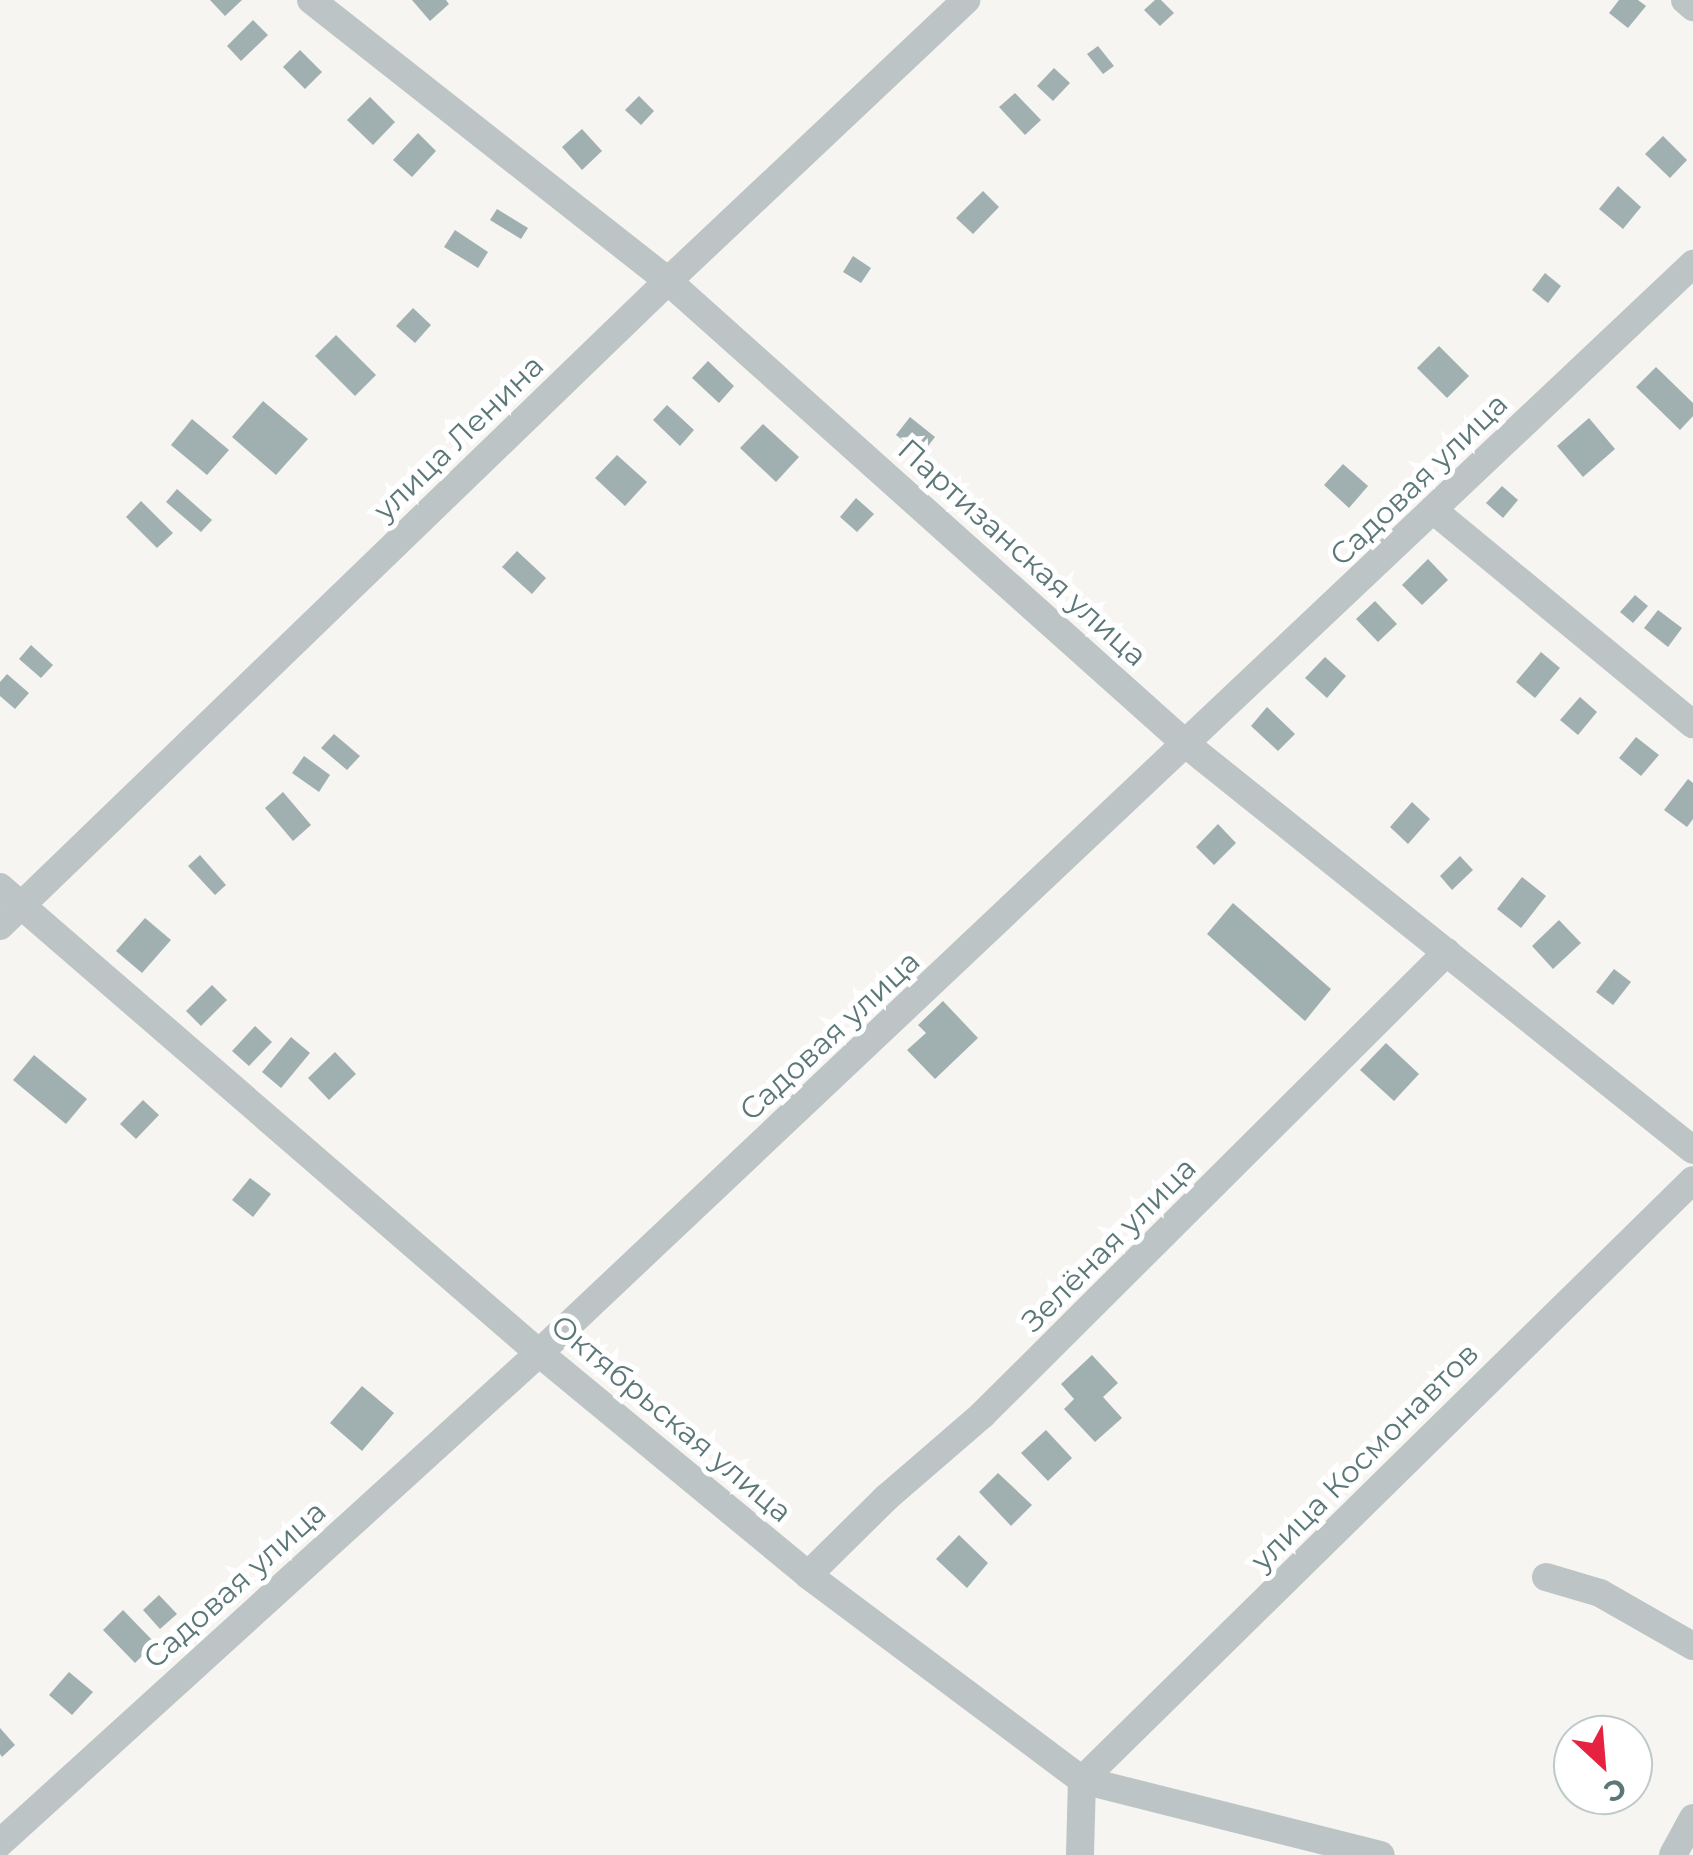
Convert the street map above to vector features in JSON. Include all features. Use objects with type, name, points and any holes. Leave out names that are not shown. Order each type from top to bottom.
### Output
[{"type":"street","name":"Партизанская улица","points":[[312,0],[668,281],[1187,745],[1693,1150]]},
{"type":"street","name":"улица Ленина","points":[[0,926],[11,896],[966,0]]},
{"type":"street","points":[[1685,0],[1693,7]]},
{"type":"street","name":"Садовая улица","points":[[0,1843],[538,1353],[1693,264]]},
{"type":"street","points":[[1433,510],[1693,724]]},
{"type":"street","name":"Октябрьская улица","points":[[11,896],[538,1353],[808,1575],[1082,1780],[1381,1855]]},
{"type":"street","name":"Зелёная улица","points":[[808,1575],[886,1498],[982,1415],[1447,952]]},
{"type":"street","name":"улица Космонавтов","points":[[1082,1780],[1693,1180]]},
{"type":"street","points":[[1546,1577],[1600,1593],[1693,1646]]},
{"type":"street","points":[[1080,1855],[1082,1780]]},
{"type":"street","points":[[1674,1855],[1693,1818]]},
{"type":"building","points":[[210,0],[242,0],[225,16]]},
{"type":"building","points":[[412,0],[446,0],[449,4],[430,21]]},
{"type":"building","points":[[1155,0],[1161,0],[1174,13],[1160,26],[1144,10]]},
{"type":"building","points":[[1619,0],[1638,0],[1646,6],[1628,28],[1609,13]]},
{"type":"building","points":[[253,20],[268,35],[241,61],[227,46]]},
{"type":"building","points":[[1098,46],[1114,66],[1103,74],[1087,54]]},
{"type":"building","points":[[300,50],[322,72],[305,89],[283,67]]},
{"type":"building","points":[[1054,68],[1070,83],[1053,101],[1037,86]]},
{"type":"building","points":[[1015,93],[1041,120],[1025,135],[999,107]]},
{"type":"building","points":[[639,96],[654,111],[641,125],[625,110]]},
{"type":"building","points":[[370,97],[395,122],[373,145],[347,120]]},
{"type":"building","points":[[582,129],[602,151],[582,170],[562,147]]},
{"type":"building","points":[[418,133],[436,151],[412,177],[393,160]]},
{"type":"building","points":[[1663,136],[1687,160],[1670,178],[1645,154]]},
{"type":"building","points":[[1618,186],[1641,207],[1623,229],[1599,209]]},
{"type":"building","points":[[983,191],[999,207],[973,234],[956,218]]},
{"type":"building","points":[[497,209],[528,228],[521,239],[490,220]]},
{"type":"building","points":[[455,230],[488,252],[478,268],[444,247]]},
{"type":"building","points":[[853,256],[871,268],[861,283],[843,272]]},
{"type":"building","points":[[1545,273],[1561,286],[1548,303],[1532,290]]},
{"type":"building","points":[[413,308],[431,325],[415,343],[396,326]]},
{"type":"building","points":[[336,335],[376,375],[355,396],[315,356]]},
{"type":"building","points":[[1439,346],[1469,376],[1447,398],[1417,368]]},
{"type":"building","points":[[708,361],[734,386],[719,403],[692,378]]},
{"type":"building","points":[[1656,367],[1693,403],[1693,416],[1680,430],[1636,387]]},
{"type":"building","points":[[263,401],[308,439],[276,475],[232,437]]},
{"type":"building","points":[[667,405],[694,430],[680,446],[653,420]]},
{"type":"building","points":[[910,417],[935,437],[921,455],[896,435]]},
{"type":"building","points":[[1589,418],[1615,449],[1583,477],[1557,446]]},
{"type":"building","points":[[192,419],[229,450],[207,475],[171,445]]},
{"type":"building","points":[[763,424],[799,457],[776,482],[740,448]]},
{"type":"building","points":[[617,455],[647,482],[625,506],[595,478]]},
{"type":"building","points":[[1343,464],[1368,486],[1349,508],[1324,485]]},
{"type":"building","points":[[1502,486],[1518,500],[1503,518],[1486,503]]},
{"type":"building","points":[[177,489],[212,520],[201,532],[166,502]]},
{"type":"building","points":[[856,498],[874,514],[857,532],[840,517]]},
{"type":"building","points":[[141,501],[173,533],[157,548],[126,517]]},
{"type":"building","points":[[517,551],[546,578],[532,594],[502,567]]},
{"type":"building","points":[[1428,559],[1448,580],[1422,605],[1402,585]]},
{"type":"building","points":[[1635,595],[1648,606],[1633,623],[1620,612]]},
{"type":"building","points":[[1375,601],[1397,624],[1378,642],[1356,619]]},
{"type":"building","points":[[1658,610],[1682,628],[1668,647],[1644,628]]},
{"type":"building","points":[[31,645],[53,665],[41,678],[19,659]]},
{"type":"building","points":[[1541,652],[1560,668],[1535,698],[1516,682]]},
{"type":"building","points":[[1325,657],[1346,676],[1327,698],[1305,678]]},
{"type":"building","points":[[7,674],[29,693],[15,709],[0,696],[0,682]]},
{"type":"building","points":[[1580,697],[1597,712],[1578,735],[1560,720]]},
{"type":"building","points":[[1267,707],[1295,734],[1278,751],[1251,726]]},
{"type":"building","points":[[334,734],[360,756],[347,770],[321,748]]},
{"type":"building","points":[[1636,737],[1659,755],[1641,776],[1619,758]]},
{"type":"building","points":[[304,756],[330,775],[319,792],[292,773]]},
{"type":"building","points":[[1688,779],[1693,783],[1693,819],[1687,827],[1664,810]]},
{"type":"building","points":[[283,792],[311,825],[293,841],[265,808]]},
{"type":"building","points":[[1412,802],[1430,819],[1408,844],[1390,827]]},
{"type":"building","points":[[1218,824],[1236,843],[1214,865],[1196,847]]},
{"type":"building","points":[[200,855],[226,885],[215,895],[188,866]]},
{"type":"building","points":[[1460,856],[1473,870],[1452,890],[1440,876]]},
{"type":"building","points":[[1522,877],[1546,896],[1521,928],[1497,909]]},
{"type":"building","points":[[1233,903],[1331,989],[1305,1021],[1207,934]]},
{"type":"building","points":[[145,918],[171,940],[142,973],[116,951]]},
{"type":"building","points":[[1559,920],[1581,943],[1553,969],[1532,946]]},
{"type":"building","points":[[1614,969],[1631,982],[1613,1005],[1596,992]]},
{"type":"building","points":[[212,985],[227,1000],[201,1026],[186,1011]]},
{"type":"building","points":[[943,1001],[978,1038],[935,1079],[907,1050],[926,1033],[918,1025]]},
{"type":"building","points":[[255,1026],[272,1042],[249,1066],[232,1051]]},
{"type":"building","points":[[291,1037],[310,1053],[281,1088],[262,1072]]},
{"type":"building","points":[[1386,1043],[1419,1074],[1394,1101],[1360,1070]]},
{"type":"building","points":[[335,1052],[356,1074],[329,1100],[308,1078]]},
{"type":"building","points":[[34,1055],[87,1099],[66,1124],[13,1080]]},
{"type":"building","points":[[143,1100],[159,1115],[136,1139],[120,1124]]},
{"type":"building","points":[[250,1178],[271,1194],[253,1217],[232,1200]]},
{"type":"building","points":[[1092,1355],[1118,1383],[1103,1397],[1122,1418],[1095,1442],[1064,1409],[1074,1399],[1061,1384]]},
{"type":"building","points":[[362,1386],[394,1413],[362,1451],[330,1423]]},
{"type":"building","points":[[1046,1430],[1072,1458],[1048,1481],[1021,1453]]},
{"type":"building","points":[[998,1473],[1032,1505],[1011,1526],[979,1492]]},
{"type":"building","points":[[959,1535],[988,1563],[967,1588],[936,1559]]},
{"type":"building","points":[[159,1595],[177,1614],[160,1629],[143,1610]]},
{"type":"building","points":[[123,1610],[155,1643],[135,1663],[103,1630]]},
{"type":"building","points":[[69,1672],[93,1692],[72,1715],[49,1695]]},
{"type":"building","points":[[0,1728],[15,1745],[2,1757],[0,1754]]}]
